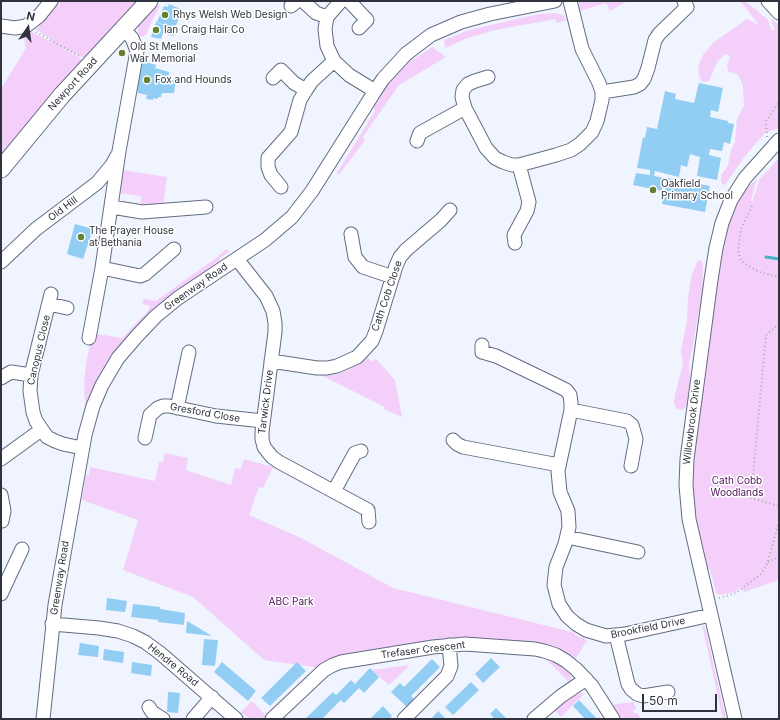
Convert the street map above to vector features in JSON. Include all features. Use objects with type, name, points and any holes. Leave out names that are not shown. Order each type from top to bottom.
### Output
[{"type":"main road","name":"Newport Road","points":[[1,169],[57,101],[149,1]]},
{"type":"street","points":[[1,26],[15,28],[26,26],[39,16],[51,1]]},
{"type":"street","points":[[341,1],[327,17],[325,29],[326,46],[334,61],[350,75],[375,91]]},
{"type":"street","points":[[349,1],[367,20],[359,28]]},
{"type":"street","name":"Greenway Road","points":[[43,719],[52,624],[62,557],[82,448],[88,421],[102,385],[118,358],[151,320],[169,305],[265,240],[292,217],[303,204],[375,91],[390,71],[406,54],[431,35],[446,27],[475,18],[555,1]]},
{"type":"street","points":[[488,77],[468,84],[463,90],[462,97],[465,108],[490,153],[495,158],[512,165],[520,165],[571,150],[580,144],[592,132],[597,121],[602,100],[602,92],[582,49],[570,1]]},
{"type":"street","points":[[602,92],[634,87],[640,84],[644,79],[648,68],[655,40],[659,34],[686,8],[684,1]]},
{"type":"street","points":[[768,1],[779,13]]},
{"type":"street","points":[[297,3],[327,17]]},
{"type":"street","points":[[89,338],[102,268],[119,151],[137,51],[132,38],[123,28]]},
{"type":"street","points":[[281,187],[271,175],[268,167],[268,158],[275,140],[291,132],[300,100],[306,90],[312,81],[334,61]]},
{"type":"street","points":[[273,78],[281,70],[294,83],[306,90]]},
{"type":"street","points":[[417,141],[420,133],[465,108]]},
{"type":"street","name":"Willowbrook Drive","points":[[734,719],[694,544],[686,502],[686,472],[710,280],[719,234],[726,212],[738,188],[754,167],[779,140]]},
{"type":"street","name":"Old Hill","points":[[1,262],[36,229],[98,183],[112,164],[119,151]]},
{"type":"street","points":[[515,243],[514,235],[527,211],[529,202],[520,165]]},
{"type":"street","points":[[98,183],[114,192]]},
{"type":"street","points":[[112,207],[142,212],[206,208]]},
{"type":"street","name":"Cath Cob Close","points":[[271,361],[317,368],[327,368],[337,366],[357,357],[372,341],[396,266],[406,250],[441,220],[450,210]]},
{"type":"street","points":[[352,234],[355,257],[359,262],[364,267],[393,277]]},
{"type":"street","points":[[102,268],[140,276],[145,274],[174,249]]},
{"type":"street","name":"Tarwick Drive","points":[[237,259],[266,296],[273,311],[275,332],[263,421],[262,439],[264,447],[272,457],[368,510],[369,522]]},
{"type":"street","name":"Canopus Close","points":[[41,430],[33,412],[30,391],[31,376],[50,299],[67,308]]},
{"type":"street","name":"Brookfield Drive","points":[[482,345],[482,352],[496,356],[566,390],[570,395],[571,410],[559,465],[558,481],[560,492],[569,518],[568,538],[558,562],[554,577],[554,585],[559,604],[567,616],[586,630],[601,635],[616,636],[711,615]]},
{"type":"street","points":[[177,408],[189,352]]},
{"type":"street","points":[[1,378],[11,372],[31,376]]},
{"type":"street","name":"Gresford Close","points":[[145,438],[149,420],[153,411],[163,406],[216,416],[263,421]]},
{"type":"street","points":[[571,410],[627,421],[632,425],[636,439],[631,466]]},
{"type":"street","points":[[1,459],[41,430],[47,437],[55,441],[82,448]]},
{"type":"street","points":[[453,440],[463,447],[559,465]]},
{"type":"street","points":[[334,491],[354,453],[361,451]]},
{"type":"street","points":[[1,495],[4,511],[2,521]]},
{"type":"street","points":[[568,538],[638,552]]},
{"type":"street","points":[[1,594],[22,549]]},
{"type":"street","name":"Hendre Road","points":[[52,624],[99,628],[133,636],[145,642],[160,653],[236,719]]},
{"type":"street","points":[[616,636],[628,684],[631,689],[637,694],[643,696],[668,692]]},
{"type":"street","name":"Trefaser Crescent","points":[[272,719],[324,670],[333,665],[341,662],[449,645],[465,644],[480,644],[544,651],[566,661],[586,679],[597,693],[613,719]]},
{"type":"street","points":[[404,719],[449,672],[451,666],[449,645]]},
{"type":"street","points":[[534,719],[561,696],[586,679]]},
{"type":"street","points":[[192,719],[212,697]]},
{"type":"street","points":[[149,707],[152,712],[163,719]]},
{"type":"path","points":[[26,26],[92,63]]},
{"type":"path","points":[[768,152],[766,121],[779,102]]},
{"type":"path","points":[[752,206],[741,229],[738,250],[741,261],[760,272],[779,276]]},
{"type":"path","points":[[779,324],[766,335],[751,498],[779,506]]},
{"type":"path","points":[[716,598],[736,594],[762,574],[768,562],[779,522]]},
{"type":"path","points":[[768,562],[779,557]]},
{"type":"green space","points":[[57,1],[144,1],[90,61],[60,47],[83,60],[1,158],[1,89],[26,48],[23,35],[32,32],[53,43],[51,39],[35,29],[39,27],[37,23]]},
{"type":"green space","points":[[581,1],[627,1],[610,11],[606,3],[580,11],[582,19],[578,17],[575,6]]},
{"type":"green space","points":[[742,1],[758,11],[768,20],[771,30],[775,30],[770,18],[779,25],[779,128],[765,133],[745,156],[725,185],[722,184],[721,175],[728,166],[730,153],[735,142],[737,119],[744,105],[743,85],[738,75],[728,71],[727,66],[730,56],[725,54],[717,62],[709,81],[703,82],[698,72],[699,64],[703,55],[713,43],[747,19],[759,25],[741,2]]},
{"type":"green space","points":[[159,4],[160,6],[146,35],[142,37],[140,36],[138,26]]},
{"type":"green space","points":[[554,13],[563,15],[567,20],[556,23],[556,19],[495,30],[468,38],[445,48],[444,40],[469,30],[539,14]]},
{"type":"green space","points":[[432,47],[446,57],[399,85],[362,138],[365,140],[339,175],[337,173],[375,111],[375,99],[378,92],[408,61]]},
{"type":"green space","name":"Cath Cobb Woodlands","points":[[779,158],[779,580],[744,592],[741,587],[735,592],[720,595],[716,593],[710,569],[708,569],[694,508],[691,476],[720,251],[728,219],[743,191],[757,179],[751,200],[752,202],[760,179]]},
{"type":"green space","points":[[121,170],[167,177],[163,208],[140,208],[141,196],[118,193]]},
{"type":"green space","points":[[227,249],[229,252],[220,258],[219,261],[151,312],[122,344],[110,360],[87,410],[85,406],[84,381],[90,344],[93,345],[97,334],[122,338],[149,310],[150,306],[142,304],[144,299],[156,301]]},
{"type":"green space","points":[[700,260],[702,261],[703,265],[702,298],[689,362],[690,384],[687,403],[685,408],[681,410],[676,408],[674,403],[675,395],[683,363],[681,350],[687,321],[688,297],[692,274],[697,262]]},
{"type":"green space","points":[[367,357],[372,362],[376,359],[395,380],[402,417],[321,375],[338,374],[348,370]]},
{"type":"green space","name":"ABC Park","points":[[165,453],[188,458],[186,470],[231,485],[235,468],[241,469],[244,459],[273,467],[263,488],[259,487],[249,515],[303,539],[393,588],[572,632],[587,640],[574,661],[465,640],[320,668],[264,660],[193,597],[123,570],[138,520],[82,500],[86,475],[89,475],[90,467],[155,481],[159,462],[163,462]]},
{"type":"green space","points":[[702,625],[705,627],[726,719],[723,719]]},
{"type":"green space","points":[[548,656],[570,670],[570,683],[546,659]]},
{"type":"green space","points":[[409,665],[389,685],[372,670]]},
{"type":"green space","points":[[579,691],[583,695],[561,717],[554,710],[554,707]]},
{"type":"green space","points":[[252,701],[266,716],[265,718],[249,718],[241,712]]},
{"type":"green space","points":[[634,702],[636,710],[633,710],[634,713],[637,713],[641,719],[619,719],[609,705]]},
{"type":"building","points":[[169,4],[183,10],[174,29],[157,22],[164,6],[168,7]]},
{"type":"building","points":[[156,22],[176,31],[174,36],[163,33],[161,39],[151,37]]},
{"type":"building","points":[[143,61],[156,65],[155,68],[169,72],[168,79],[176,81],[174,93],[162,93],[161,97],[157,99],[153,98],[153,100],[146,99],[147,95],[138,93],[138,90],[136,89]]},
{"type":"building","points":[[699,83],[723,88],[718,112],[711,110],[710,117],[734,124],[730,144],[724,142],[722,151],[710,149],[709,155],[721,158],[717,180],[697,176],[700,157],[690,154],[687,167],[681,165],[679,177],[655,171],[654,176],[664,178],[662,191],[633,185],[636,173],[650,175],[650,170],[637,168],[643,137],[645,138],[647,127],[657,129],[665,91],[676,94],[675,99],[694,103]]},
{"type":"building","points":[[667,178],[710,186],[705,212],[662,204]]},
{"type":"building","name":"The Prayer House at Bethania","points":[[75,224],[93,229],[83,259],[67,254]]},
{"type":"building","points":[[107,598],[127,601],[125,612],[106,610]]},
{"type":"building","points":[[133,604],[160,607],[160,609],[185,613],[184,625],[131,617]]},
{"type":"building","points":[[187,621],[212,636],[186,633]]},
{"type":"building","points":[[204,639],[218,640],[215,666],[202,665]]},
{"type":"building","points":[[80,643],[99,646],[98,657],[78,655]]},
{"type":"building","points":[[104,649],[124,652],[123,663],[103,660]]},
{"type":"building","points":[[491,658],[500,667],[483,683],[475,674]]},
{"type":"building","points":[[432,659],[440,667],[411,696],[415,700],[407,707],[391,692],[400,683],[404,687]]},
{"type":"building","points":[[132,662],[152,665],[151,676],[131,673]]},
{"type":"building","points":[[222,662],[256,691],[248,701],[214,672]]},
{"type":"building","points":[[297,662],[306,671],[270,706],[261,698]]},
{"type":"building","points":[[370,668],[379,677],[364,693],[359,688],[344,703],[341,700],[322,719],[305,719],[333,692],[336,695],[351,680],[355,684]]},
{"type":"building","points":[[471,682],[479,690],[453,715],[445,707]]},
{"type":"building","points":[[168,692],[180,693],[178,713],[167,712]]},
{"type":"building","points":[[579,700],[597,719],[585,719],[573,706]]},
{"type":"building","points":[[383,706],[392,716],[389,719],[370,719]]},
{"type":"building","points":[[496,708],[507,719],[495,719],[490,714]]},
{"type":"building","points":[[438,711],[446,719],[431,719]]},
{"type":"waterway","points":[[766,257],[779,259]]},
{"type":"place","name":"Rhys Welsh Web Design","points":[[165,15]]},
{"type":"place","name":"Ian Craig Hair Co","points":[[156,30]]},
{"type":"place","name":"Old St Mellons War Memorial","points":[[122,53]]},
{"type":"place","name":"Fox and Hounds","points":[[147,80]]},
{"type":"place","name":"Oakfield Primary School","points":[[653,190]]},
{"type":"place","name":"The Prayer House at Bethania","points":[[81,237]]}]
